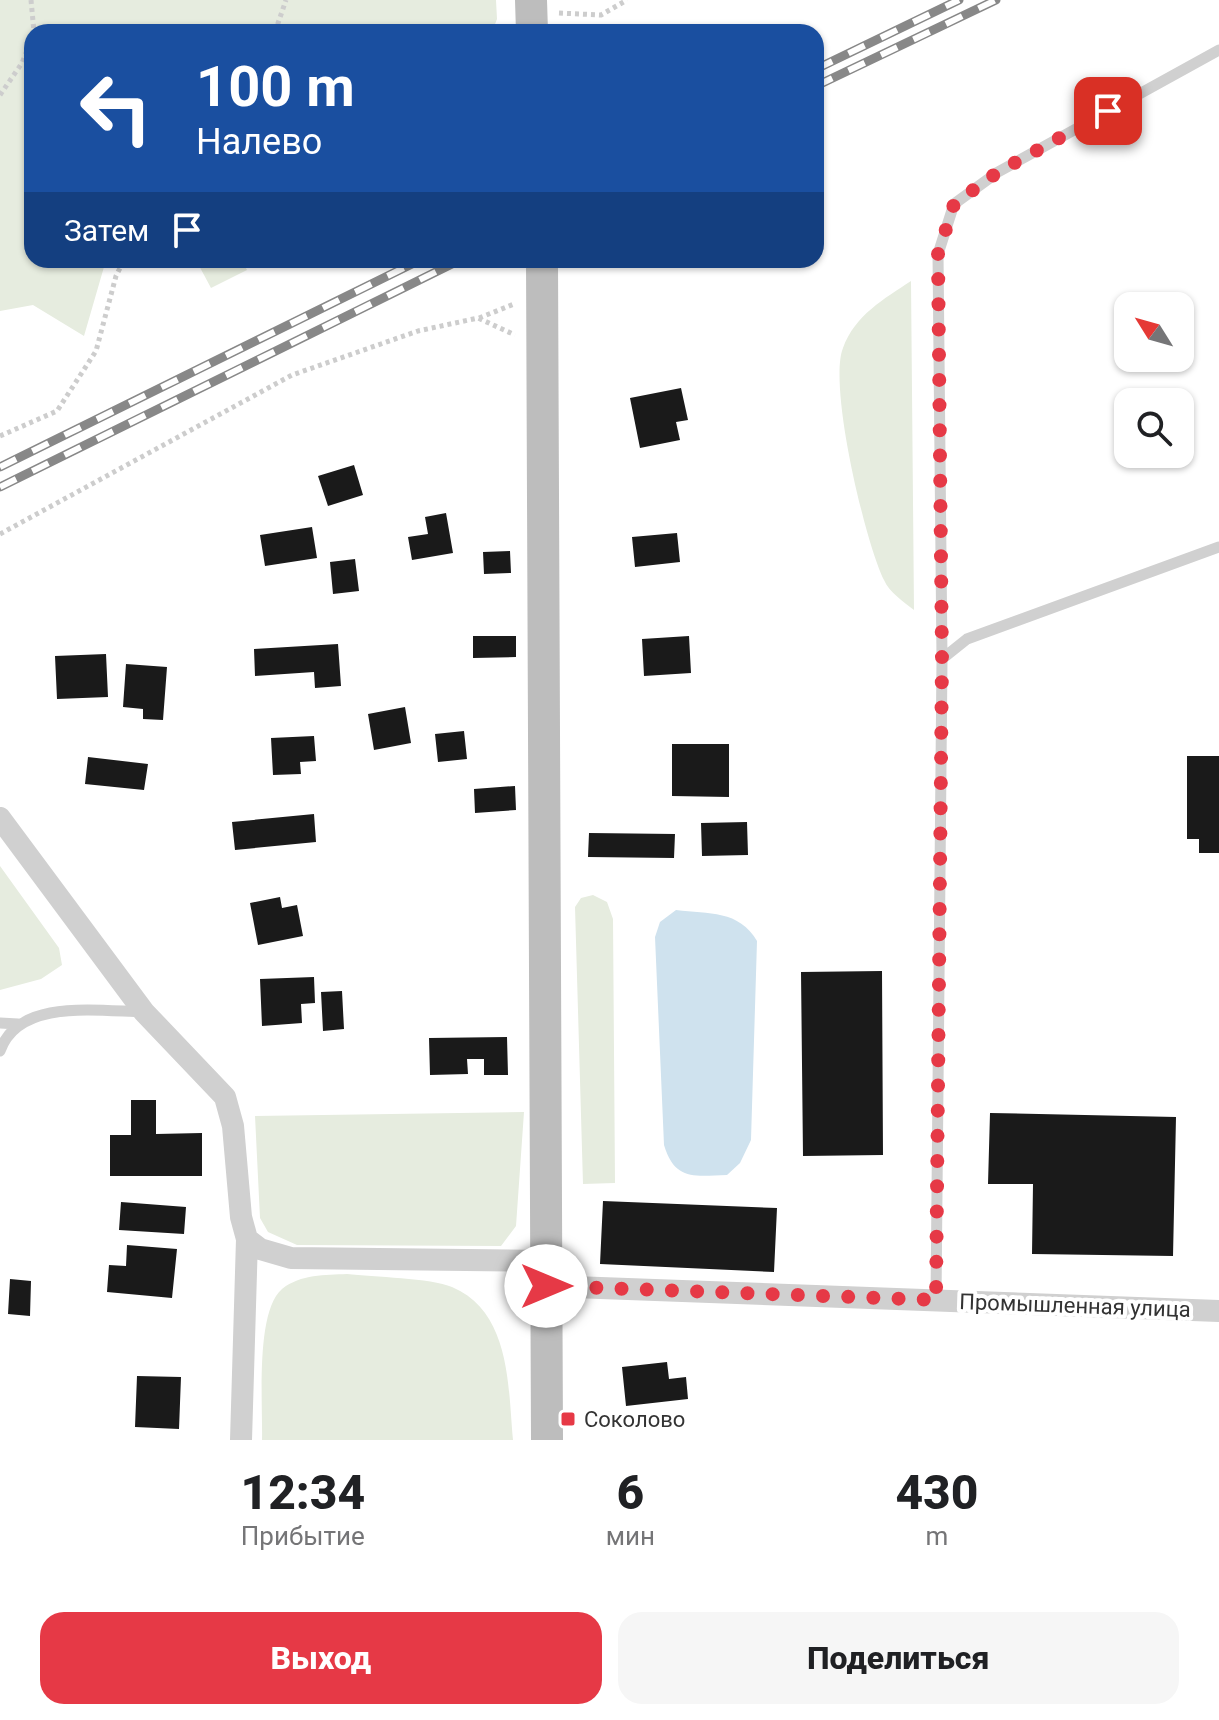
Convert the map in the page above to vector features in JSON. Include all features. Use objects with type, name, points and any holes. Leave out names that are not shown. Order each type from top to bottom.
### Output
[{"type":"main road","points":[[531,0],[532,24]]},
{"type":"main road","points":[[542,268],[545,349],[547,1440]]},
{"type":"street","points":[[0,818],[144,1012],[225,1097],[233,1126],[241,1217],[247,1239],[241,1440]]},
{"type":"street","name":"Промышленная улица","points":[[247,1239],[260,1249],[291,1258],[936,1300],[1219,1311]]},
{"type":"lane","points":[[936,1300],[942,659],[938,254],[954,204],[998,172],[1219,50]]},
{"type":"lane","points":[[942,659],[967,639],[1219,547]]},
{"type":"lane","points":[[0,1023],[18,1024],[56,1012],[144,1012]]},
{"type":"lane","points":[[0,1051],[3,1041],[18,1024]]},
{"type":"path","points":[[31,0],[33,24]]},
{"type":"path","points":[[278,24],[286,0]]},
{"type":"path","points":[[0,95],[24,58]]},
{"type":"path","points":[[0,436],[57,411],[96,351],[120,268]]},
{"type":"path","points":[[0,534],[292,375],[418,331],[478,318],[543,293]]},
{"type":"path","points":[[478,318],[545,349]]},
{"type":"shaded area","points":[[0,0],[496,0],[495,24],[24,24],[24,268],[104,268],[84,336],[33,305],[0,311]]},
{"type":"shaded area","points":[[200,268],[246,268],[247,270],[211,288]]},
{"type":"shaded area","points":[[911,281],[914,610],[886,584],[876,561],[851,464],[840,395],[840,367],[848,336],[871,309]]},
{"type":"shaded area","points":[[0,866],[59,948],[62,965],[41,979],[0,990]]},
{"type":"shaded area","points":[[593,895],[607,902],[613,919],[615,1183],[583,1184],[575,907],[581,898]]},
{"type":"shaded area","points":[[524,1112],[516,1226],[501,1246],[297,1245],[268,1232],[260,1218],[255,1116]]},
{"type":"shaded area","points":[[347,1274],[443,1284],[471,1299],[486,1314],[503,1353],[513,1440],[262,1440],[262,1360],[273,1301],[282,1289],[297,1280]]},
{"type":"water","points":[[676,910],[722,915],[741,924],[757,941],[751,1140],[740,1163],[727,1175],[695,1175],[680,1171],[664,1145],[655,937],[660,922]]},
{"type":"building","points":[[681,388],[688,420],[676,422],[680,440],[640,448],[630,398]]},
{"type":"building","points":[[354,465],[363,495],[328,506],[318,476]]},
{"type":"building","points":[[446,513],[453,553],[412,560],[408,537],[428,534],[425,517]]},
{"type":"building","points":[[312,527],[317,558],[265,566],[260,535]]},
{"type":"building","points":[[677,533],[680,562],[635,567],[632,537]]},
{"type":"building","points":[[510,551],[511,573],[484,574],[483,552]]},
{"type":"building","points":[[355,559],[359,591],[333,594],[330,562]]},
{"type":"building","points":[[473,636],[516,636],[516,657],[473,658]]},
{"type":"building","points":[[689,636],[691,673],[644,676],[642,639]]},
{"type":"building","points":[[338,644],[341,686],[315,688],[314,672],[255,676],[254,649]]},
{"type":"building","points":[[106,654],[108,697],[57,699],[55,656]]},
{"type":"building","points":[[126,664],[167,667],[163,720],[143,719],[143,709],[123,707]]},
{"type":"building","points":[[405,707],[411,743],[374,750],[368,714]]},
{"type":"building","points":[[464,731],[467,759],[438,762],[435,734]]},
{"type":"building","points":[[314,736],[316,761],[300,762],[301,774],[273,775],[271,738]]},
{"type":"building","points":[[672,744],[729,744],[729,797],[672,796]]},
{"type":"building","points":[[1187,756],[1219,756],[1219,853],[1199,853],[1199,839],[1187,839]]},
{"type":"building","points":[[88,757],[148,764],[144,790],[85,784]]},
{"type":"building","points":[[515,786],[516,810],[475,813],[474,789]]},
{"type":"building","points":[[314,814],[316,842],[235,850],[232,822]]},
{"type":"building","points":[[747,822],[748,855],[702,856],[701,823]]},
{"type":"building","points":[[589,833],[675,834],[674,858],[588,857]]},
{"type":"building","points":[[280,897],[282,908],[297,905],[303,936],[258,945],[250,903]]},
{"type":"building","points":[[882,971],[883,1155],[803,1156],[801,972]]},
{"type":"building","points":[[314,977],[315,1003],[301,1004],[302,1023],[262,1026],[260,979]]},
{"type":"building","points":[[342,991],[344,1029],[323,1031],[321,992]]},
{"type":"building","points":[[507,1037],[508,1075],[484,1075],[484,1059],[467,1059],[468,1074],[430,1075],[429,1038]]},
{"type":"building","points":[[131,1100],[156,1100],[156,1134],[202,1133],[202,1176],[110,1176],[110,1135],[131,1135]]},
{"type":"building","points":[[990,1113],[1176,1117],[1173,1256],[1032,1254],[1033,1184],[988,1184]]},
{"type":"building","points":[[603,1201],[777,1208],[774,1272],[600,1264]]},
{"type":"building","points":[[121,1202],[186,1207],[184,1234],[119,1230]]},
{"type":"building","points":[[127,1245],[177,1249],[172,1298],[107,1292],[109,1265],[126,1266]]},
{"type":"building","points":[[10,1279],[31,1281],[30,1316],[8,1314]]},
{"type":"building","points":[[667,1362],[669,1379],[686,1377],[688,1399],[626,1406],[622,1367]]},
{"type":"building","points":[[137,1376],[181,1377],[179,1429],[135,1427]]},
{"type":"railway","points":[[824,65],[959,0]]},
{"type":"railway","points":[[824,82],[996,0]]},
{"type":"railway","points":[[0,467],[404,268]]},
{"type":"railway","points":[[0,487],[444,268]]},
{"type":"place","name":"Соколово","points":[[568,1419]]},
{"type":"route","points":[[546,1286],[561,1284],[936,1300],[942,659],[938,254],[954,204],[998,172],[1108,111]]}]
